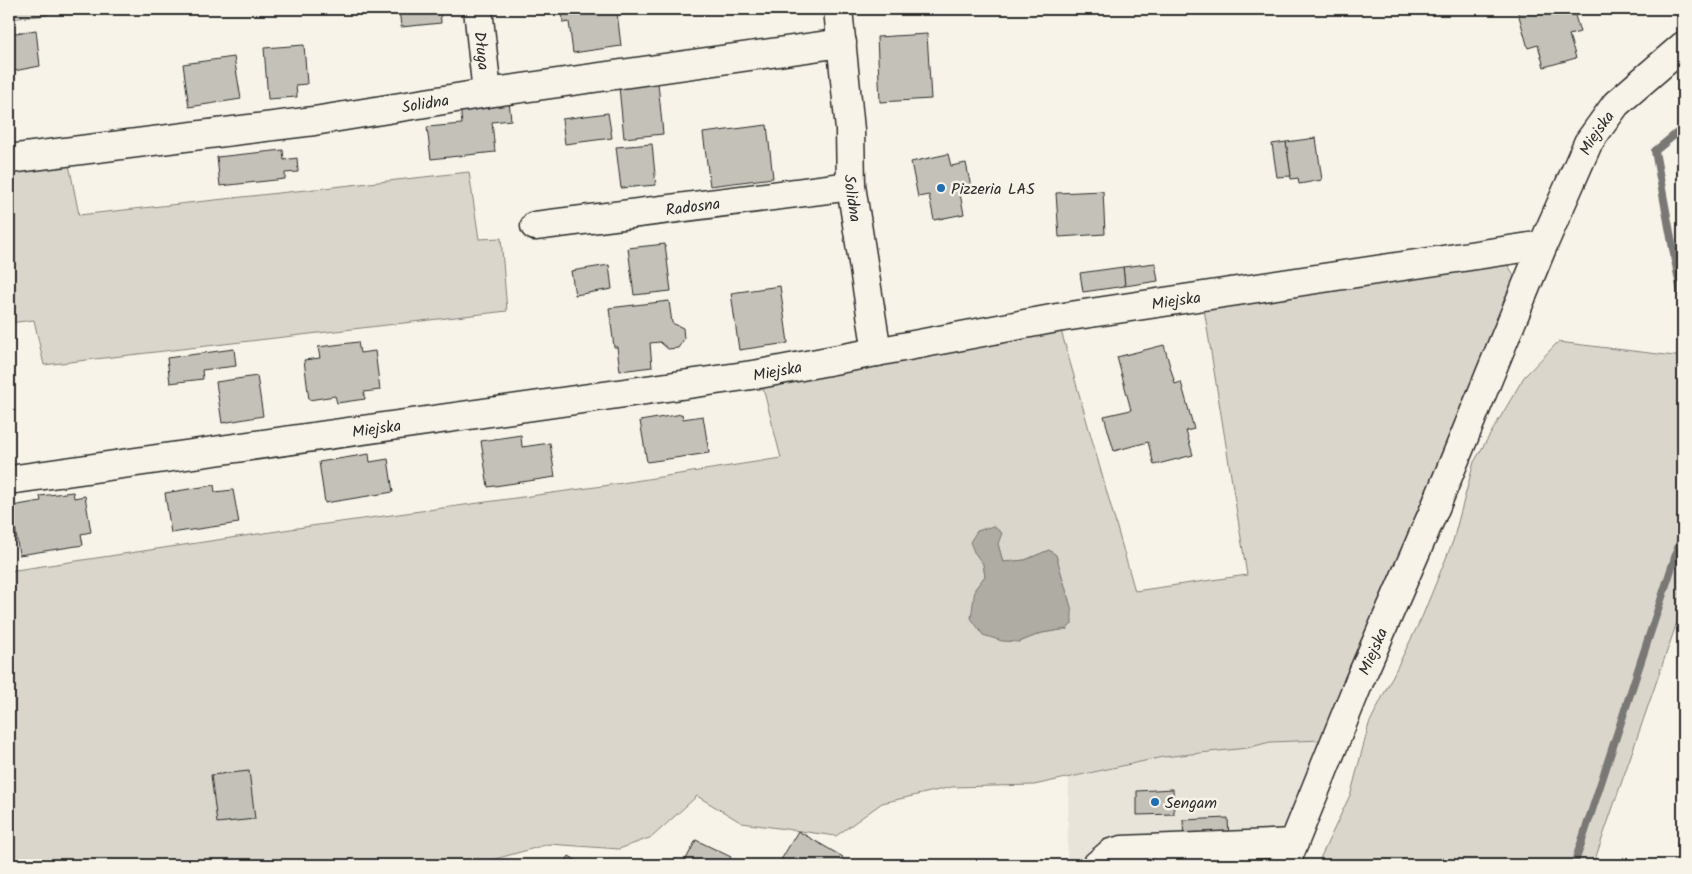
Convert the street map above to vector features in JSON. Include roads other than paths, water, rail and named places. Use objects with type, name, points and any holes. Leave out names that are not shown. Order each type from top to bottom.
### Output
[{"type":"street","name":"Długa","points":[[478,9],[488,93]]},
{"type":"street","name":"Solidna","points":[[838,9],[850,130],[851,186],[877,352]]},
{"type":"street","name":"Solidna","points":[[9,159],[314,121],[488,93],[842,43]]},
{"type":"street","name":"Miejska","points":[[1289,854],[1435,508],[1543,245],[1588,143],[1601,123],[1627,94],[1683,46]]},
{"type":"street","name":"Radosna","points":[[535,226],[851,186]]},
{"type":"street","name":"Miejska","points":[[9,480],[759,374],[1057,318],[1543,245]]},
{"type":"street","points":[[1097,865],[1111,853],[1122,850],[1289,854]]},
{"type":"waterway","points":[[1683,128],[1655,151],[1683,303]]},
{"type":"waterway","points":[[1574,865],[1683,533]]},
{"type":"place","name":"Pizzeria LAS","points":[[941,188]]},
{"type":"place","name":"Sengam","points":[[1155,802]]}]
